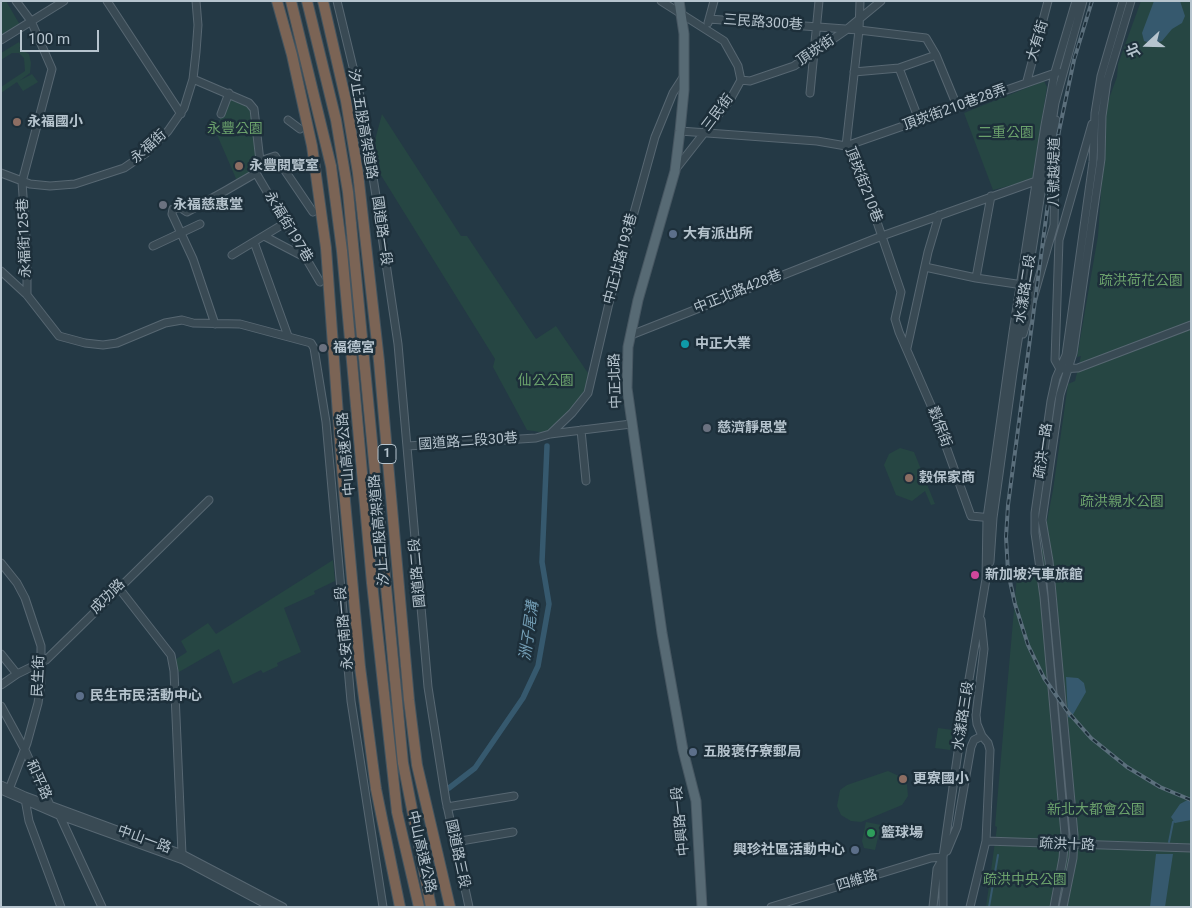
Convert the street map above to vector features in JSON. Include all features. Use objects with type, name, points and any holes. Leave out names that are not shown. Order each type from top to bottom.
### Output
[{"type":"highway","points":[[277,1],[292,55],[312,146],[326,248],[341,457],[360,667],[376,789],[400,907]]},
{"type":"highway","name":"中山高速公路","points":[[291,1],[330,166],[342,251],[372,583],[397,812],[419,907]]},
{"type":"highway","name":"中山高速公路","points":[[307,1],[336,120],[348,192],[403,763],[431,907]]},
{"type":"highway","name":"汐止五股高架道路","points":[[322,1],[346,101],[358,173],[379,361],[409,700],[417,765],[450,907]]},
{"type":"main road","name":"中正北路","points":[[679,1],[682,16],[684,76],[680,131],[674,171],[638,300],[627,366],[631,424],[654,586],[680,734]]},
{"type":"main road","name":"中興路一段","points":[[680,734],[696,801],[702,907]]},
{"type":"street","name":"永福街125巷","points":[[16,1],[31,22],[52,70],[22,182],[27,252],[27,295]]},
{"type":"street","points":[[1,40],[64,1]]},
{"type":"street","points":[[107,1],[181,114]]},
{"type":"street","name":"永福街","points":[[1,173],[22,182],[50,186],[75,184],[124,168],[146,153],[181,114],[192,79],[198,25],[196,1]]},
{"type":"street","name":"國道路一段","points":[[337,1],[360,96],[398,344]]},
{"type":"street","name":"三民街","points":[[660,1],[724,41],[738,66],[741,80],[730,100],[674,171]]},
{"type":"street","points":[[706,28],[714,1]]},
{"type":"street","points":[[810,93],[818,1]]},
{"type":"street","name":"頂崁街210巷","points":[[860,1],[859,30],[846,146],[852,149],[901,292],[895,319]]},
{"type":"street","name":"頂崁街","points":[[741,80],[750,81],[794,66],[846,30],[858,18],[881,1]]},
{"type":"street","name":"大有街","points":[[1027,81],[1048,1]]},
{"type":"street","name":"水漾路二段","points":[[990,518],[1014,364],[1036,181],[1055,72],[1076,1]]},
{"type":"street","name":"水漾路二段","points":[[980,615],[986,580],[990,518],[1023,284],[1055,103],[1084,1]]},
{"type":"street","name":"疏洪一路","points":[[1063,907],[1073,846],[1049,561],[1042,520],[1094,162],[1095,112],[1101,76],[1123,1]]},
{"type":"street","name":"疏洪一路","points":[[1054,907],[1065,845],[1044,597],[1034,522],[1051,401],[1064,369],[1073,353],[1101,159],[1102,116],[1107,81],[1131,1]]},
{"type":"street","name":"三民路300巷","points":[[709,19],[859,30],[926,38],[936,55]]},
{"type":"street","points":[[854,72],[899,68],[936,55],[957,106]]},
{"type":"street","points":[[899,68],[919,120]]},
{"type":"street","name":"頂崁街210巷28弄","points":[[846,146],[1027,81],[1064,71]]},
{"type":"street","name":"中正北路193巷","points":[[550,434],[572,413],[588,393],[609,303],[655,137],[673,93],[684,76]]},
{"type":"street","points":[[192,79],[229,93],[249,103],[254,109],[260,162],[256,173],[187,212],[181,208],[172,209],[172,214],[193,259],[215,324]]},
{"type":"street","points":[[221,114],[229,93]]},
{"type":"street","name":"八號越堤道","points":[[1014,364],[1054,225],[1057,150],[1055,103]]},
{"type":"street","name":"八號越堤道","points":[[1064,369],[1055,360],[1059,240],[1095,112]]},
{"type":"street","points":[[288,120],[300,129]]},
{"type":"street","points":[[680,131],[817,141],[846,146]]},
{"type":"street","points":[[260,162],[275,156],[313,212]]},
{"type":"street","name":"永福街197巷","points":[[256,173],[320,282]]},
{"type":"street","name":"中正北路428巷","points":[[631,335],[882,236],[991,196],[1002,188],[1036,181]]},
{"type":"street","points":[[976,278],[991,196]]},
{"type":"street","points":[[907,349],[925,267],[939,215]]},
{"type":"street","points":[[232,255],[285,223]]},
{"type":"street","points":[[153,246],[200,224]]},
{"type":"street","points":[[264,236],[308,259]]},
{"type":"street","points":[[1050,240],[1059,240]]},
{"type":"street","points":[[254,242],[288,336]]},
{"type":"street","points":[[925,267],[976,278],[1023,284]]},
{"type":"street","points":[[1,271],[27,295],[59,336],[85,343],[103,345],[117,343],[165,323],[182,320],[193,323],[240,324],[288,336]]},
{"type":"street","name":"穀保街","points":[[895,319],[934,410],[972,516],[990,518]]},
{"type":"street","points":[[1064,369],[1191,325]]},
{"type":"street","name":"永安南路一段","points":[[288,336],[311,342],[314,348],[326,422],[351,702],[383,907]]},
{"type":"street","name":"國道路二段","points":[[398,344],[428,687],[447,804]]},
{"type":"street","name":"國道路二段30巷","points":[[407,446],[530,438],[631,424]]},
{"type":"street","points":[[581,430],[586,481]]},
{"type":"street","name":"成功路","points":[[1,686],[17,674],[46,660],[118,587],[209,500]]},
{"type":"street","name":"民生街","points":[[1,563],[17,583],[32,614],[41,646],[38,704],[25,750],[6,791]]},
{"type":"street","points":[[118,587],[170,655],[174,671],[182,854]]},
{"type":"street","points":[[970,907],[986,841],[990,750],[977,724],[976,715],[984,649],[980,615]]},
{"type":"street","name":"水漾路三段","points":[[942,907],[943,857],[980,615]]},
{"type":"street","points":[[1,654],[17,674]]},
{"type":"street","name":"和平路","points":[[1,706],[25,750],[48,804],[61,816],[102,907]]},
{"type":"street","points":[[933,907],[937,869],[958,827],[971,747],[974,740],[982,736]]},
{"type":"street","name":"中山一路","points":[[1,785],[6,791],[61,816],[183,860],[271,907]]},
{"type":"street","points":[[447,804],[514,796]]},
{"type":"street","points":[[25,799],[61,907]]},
{"type":"street","name":"中山一路","points":[[25,799],[48,804],[182,854],[282,907]]},
{"type":"street","name":"國道路三段","points":[[447,804],[469,907]]},
{"type":"street","points":[[454,842],[514,832]]},
{"type":"street","name":"疏洪十路","points":[[986,841],[1073,846],[1191,848]]},
{"type":"street","name":"四維路","points":[[771,907],[931,858],[943,857]]},
{"type":"green space","points":[[1,1],[6,1],[20,25],[1,37]]},
{"type":"green space","name":"新北大都會公園","points":[[1141,1],[1191,1],[1191,907],[986,907],[997,827],[995,826],[1017,575],[1036,577],[1053,490],[1068,384],[1075,381],[1081,356],[1077,357],[1098,236],[1107,104],[1117,77],[1118,64]]},
{"type":"green space","points":[[19,42],[21,46],[19,48],[29,54],[31,63],[30,73],[19,81],[32,74],[38,82],[23,91],[17,82],[1,93],[1,87],[25,71],[24,58],[19,53],[12,53],[1,60],[1,53]]},
{"type":"green space","name":"二重公園","points":[[1044,81],[1047,87],[1032,180],[993,190],[964,113]]},
{"type":"green space","name":"永豐公園","points":[[230,98],[248,105],[251,111],[257,164],[248,175],[237,181],[215,130]]},
{"type":"green space","name":"仙公公園","points":[[382,114],[461,236],[467,236],[536,339],[556,326],[592,379],[579,408],[552,434],[527,430],[493,367],[495,359],[379,172],[375,140]]},
{"type":"green space","points":[[900,448],[914,452],[935,504],[931,505],[925,491],[912,501],[896,495],[884,465],[889,454]]},
{"type":"green space","points":[[333,560],[335,581],[314,591],[315,594],[284,608],[301,652],[277,663],[278,666],[263,673],[261,670],[233,684],[219,649],[179,672],[173,661],[187,652],[181,641],[208,623],[216,634]]},
{"type":"green space","points":[[938,728],[953,730],[950,750],[935,748]]},
{"type":"green space","points":[[888,771],[901,777],[907,785],[908,796],[902,805],[861,822],[851,821],[841,815],[837,806],[840,790],[847,785]]},
{"type":"green space","name":"籃球場","points":[[866,822],[881,825],[875,850],[864,848],[862,841]]},
{"type":"water","points":[[1154,1],[1180,1],[1185,16],[1182,23],[1172,29],[1162,41],[1153,44],[1144,41],[1142,33]]},
{"type":"water","points":[[1066,677],[1078,678],[1084,683],[1086,692],[1071,718],[1068,717]]},
{"type":"water","points":[[1191,798],[1191,820],[1175,823],[1171,817],[1180,804]]},
{"type":"water","points":[[1156,854],[1173,854],[1165,907],[1150,907]]},
{"type":"waterway","name":"洲子尾溝","points":[[449,788],[475,768],[523,698],[538,666],[549,604],[542,562],[547,446]]},
{"type":"waterway","points":[[1169,842],[1173,822],[1176,821]]},
{"type":"waterway","points":[[989,907],[998,855]]},
{"type":"railway","points":[[1092,1],[1074,60],[1055,150],[1008,505],[1006,537],[1008,572],[1015,604],[1028,645],[1044,678],[1068,712],[1091,738],[1127,767],[1160,787],[1191,800]]},
{"type":"place","name":"永福國小","points":[[17,122]]},
{"type":"place","name":"永豐閱覽室","points":[[239,166]]},
{"type":"place","name":"永福慈惠堂","points":[[163,205]]},
{"type":"place","name":"大有派出所","points":[[673,234]]},
{"type":"place","name":"中正大業","points":[[685,344]]},
{"type":"place","name":"福德宮","points":[[323,348]]},
{"type":"place","name":"慈濟靜思堂","points":[[707,428]]},
{"type":"place","name":"穀保家商","points":[[909,478]]},
{"type":"place","name":"新加坡汽車旅館","points":[[975,575]]},
{"type":"place","name":"民生市民活動中心","points":[[80,696]]},
{"type":"place","name":"五股褒仔寮郵局","points":[[693,752]]},
{"type":"place","name":"更寮國小","points":[[903,779]]},
{"type":"place","name":"籃球場","points":[[871,833]]},
{"type":"place","name":"興珍社區活動中心","points":[[855,850]]},
{"type":"park label","name":"疏洪荷花公園","points":[[1141,281]]},
{"type":"park label","name":"疏洪親水公園","points":[[1122,502]]},
{"type":"park label","name":"疏洪中央公園","points":[[1025,880]]}]
